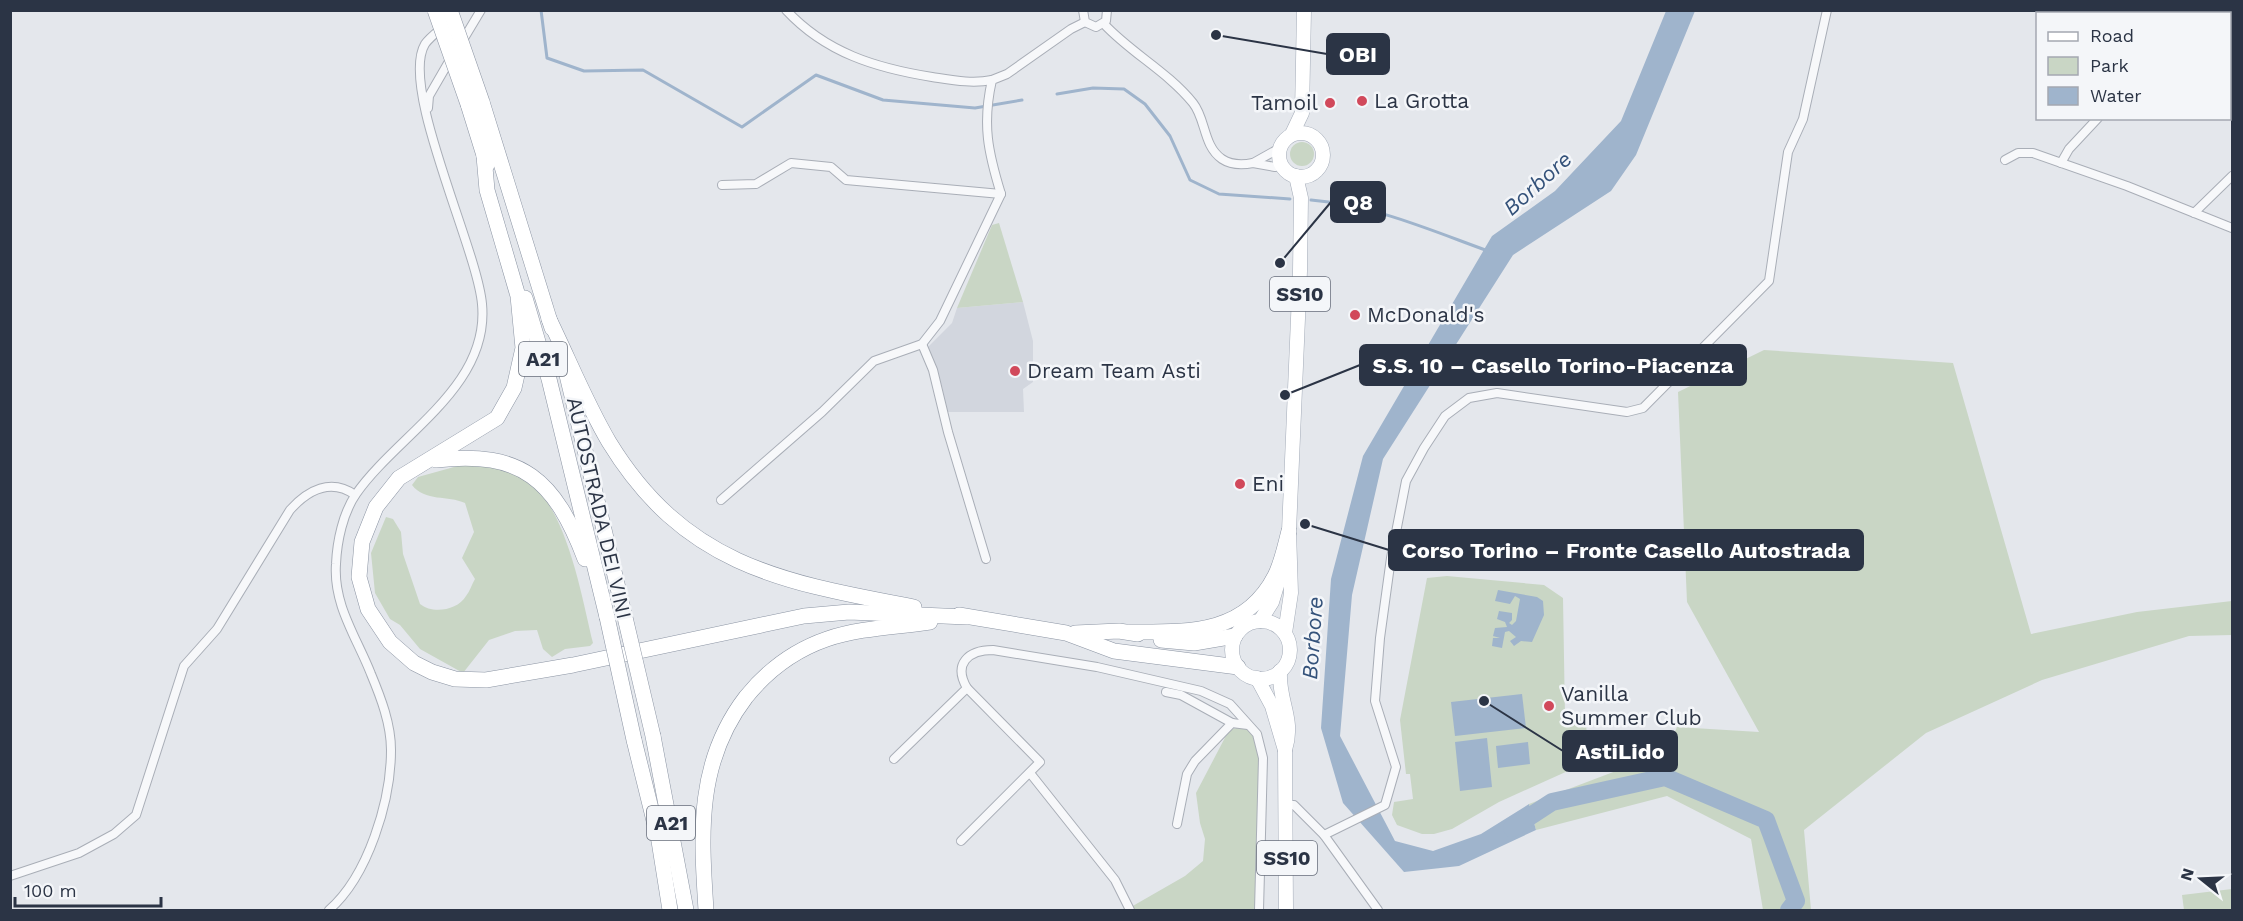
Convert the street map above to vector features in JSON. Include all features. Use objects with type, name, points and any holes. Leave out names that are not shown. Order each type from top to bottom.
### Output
[{"type":"highway","name":"AUTOSTRADA DEI VINI","points":[[435,10],[475,103],[484,156],[549,378],[659,841],[670,910]]},
{"type":"highway","name":"AUTOSTRADA DEI VINI","points":[[450,10],[475,103],[567,376],[653,736],[674,835],[686,910]]},
{"type":"highway","points":[[484,156],[487,190],[518,296],[523,348],[514,388],[497,418],[399,478],[376,507],[362,542],[359,577],[368,609],[390,642],[414,663],[432,672],[455,679],[486,680],[804,616],[849,612],[967,616]]},
{"type":"highway","points":[[549,319],[610,443],[657,506],[683,529],[729,556],[798,583],[1066,633],[1200,629],[1226,623],[1247,611],[1262,597],[1276,574],[1289,531]]},
{"type":"highway","points":[[427,461],[470,456],[502,460],[537,478],[561,507],[578,542],[607,617]]},
{"type":"highway","points":[[706,910],[703,830],[710,770],[723,733],[759,681],[785,660],[827,639],[967,616]]},
{"type":"highway","points":[[1130,632],[1171,642],[1194,643],[1235,636]]},
{"type":"highway","points":[[1066,633],[1114,651],[1238,667]]},
{"type":"main road","name":"SS10","points":[[1301,198],[1311,175],[1320,166],[1323,153],[1318,140],[1311,135],[1302,113],[1304,10]]},
{"type":"main road","name":"SS10","points":[[1280,148],[1292,134],[1302,113]]},
{"type":"main road","points":[[1292,134],[1311,135]]},
{"type":"main road","points":[[1280,148],[1281,165],[1296,176],[1311,175]]},
{"type":"main road","name":"SS10","points":[[1289,531],[1300,280],[1301,198],[1296,176]]},
{"type":"main road","points":[[1260,621],[1272,602],[1281,576],[1289,531]]},
{"type":"main road","points":[[1285,633],[1270,622],[1260,621],[1246,625],[1235,636],[1232,652],[1238,667],[1248,676],[1257,678],[1273,676],[1286,665],[1290,649],[1285,633],[1291,593],[1289,531]]},
{"type":"main road","points":[[1280,671],[1281,693],[1290,730],[1285,750]]},
{"type":"main road","points":[[1257,678],[1272,705],[1285,750]]},
{"type":"main road","name":"SS10","points":[[1285,750],[1286,910]]},
{"type":"street","points":[[329,910],[355,876],[371,845],[382,814],[391,749],[385,711],[338,599],[336,565],[340,531],[355,495],[441,406],[460,378],[478,343],[482,304],[420,85],[420,63],[425,44],[460,10]]},
{"type":"street","points":[[427,114],[429,96],[437,79],[481,10]]},
{"type":"street","points":[[786,10],[797,22],[833,48],[870,64],[891,70],[963,81],[992,80],[1006,74],[1071,29],[1085,22]]},
{"type":"street","points":[[1083,10],[1085,22],[1092,27],[1104,24],[1108,17],[1107,10]]},
{"type":"street","points":[[1324,835],[1385,805],[1396,767],[1376,701],[1380,638],[1391,558],[1406,481],[1445,416],[1469,398],[1497,393],[1627,412],[1643,408],[1769,281],[1788,152],[1803,119],[1827,10]]},
{"type":"street","points":[[1104,24],[1140,57],[1178,84],[1197,109],[1205,135],[1215,152],[1230,162],[1275,167],[1281,165]]},
{"type":"street","points":[[721,500],[822,411],[874,361],[922,344],[940,321],[1001,194],[988,152],[986,118],[992,80]]},
{"type":"street","points":[[2061,163],[2068,149],[2095,120]]},
{"type":"street","points":[[1253,163],[1280,148]]},
{"type":"street","points":[[2005,160],[2018,153],[2033,153],[2232,228]]},
{"type":"street","points":[[722,185],[756,184],[791,163],[831,167],[846,180],[1001,194]]},
{"type":"street","points":[[2194,213],[2232,176]]},
{"type":"street","points":[[922,344],[933,370],[948,432],[986,559]]},
{"type":"street","points":[[10,876],[79,853],[129,824],[146,791],[184,666],[218,629],[290,510],[300,498],[323,487],[344,487],[355,495]]},
{"type":"street","points":[[961,841],[1040,762],[967,688],[961,679],[962,666],[969,654],[979,650],[993,650],[1097,667],[1201,691],[1230,704],[1257,734],[1263,758],[1259,910]]},
{"type":"street","points":[[894,759],[967,688]]},
{"type":"street","points":[[1166,692],[1181,695],[1232,723],[1248,724]]},
{"type":"street","points":[[1177,824],[1187,774],[1195,761],[1232,723]]},
{"type":"street","points":[[1030,773],[1115,880],[1130,910]]},
{"type":"street","points":[[1287,805],[1294,805],[1324,835],[1378,910]]},
{"type":"shaded area","points":[[1023,302],[1033,341],[1033,382],[1023,389],[1024,412],[947,412],[942,386],[927,348],[952,323],[957,308]]},
{"type":"green space","points":[[1302,142],[1311,145],[1314,154],[1311,163],[1302,166],[1293,163],[1290,154],[1293,145]]},
{"type":"green space","points":[[999,223],[1023,302],[957,308],[992,225]]},
{"type":"green space","points":[[1764,350],[1953,363],[2031,634],[2137,612],[2232,601],[2232,635],[2189,636],[2042,680],[1926,733],[1804,830],[1811,910],[1763,910],[1751,839],[1667,796],[1536,830],[1529,804],[1666,752],[1677,727],[1759,732],[1687,602],[1678,392]]},
{"type":"green space","points":[[472,462],[513,471],[531,482],[546,500],[568,546],[593,643],[590,646],[565,649],[552,657],[543,649],[537,630],[515,631],[489,640],[463,673],[420,649],[400,625],[390,619],[375,593],[371,553],[386,517],[393,519],[401,532],[403,554],[420,604],[437,610],[451,608],[462,601],[469,592],[475,579],[462,558],[474,532],[465,503],[423,494],[412,485],[418,477]]},
{"type":"green space","points":[[1447,576],[1544,585],[1563,598],[1565,717],[1585,716],[1590,761],[1499,802],[1452,829],[1434,834],[1422,834],[1397,825],[1392,815],[1394,802],[1413,799],[1410,774],[1406,774],[1400,720],[1427,578]]},
{"type":"green space","points":[[1248,725],[1263,758],[1259,910],[1130,910],[1131,907],[1185,876],[1203,861],[1205,839],[1200,823],[1196,793],[1229,730]]},
{"type":"green space","points":[[2232,889],[2232,910],[2184,910],[2182,895]]},
{"type":"water","points":[[1666,11],[1695,11],[1636,155],[1611,191],[1513,255],[1383,459],[1352,595],[1340,736],[1395,841],[1433,851],[1481,834],[1529,804],[1536,830],[1459,866],[1404,872],[1343,803],[1321,728],[1331,579],[1363,456],[1492,236],[1555,191],[1621,121]]},
{"type":"water","points":[[1498,590],[1537,597],[1543,601],[1544,615],[1532,642],[1521,641],[1514,646],[1510,641],[1516,637],[1509,631],[1505,632],[1502,648],[1492,646],[1493,638],[1500,638],[1493,636],[1495,628],[1507,627],[1505,622],[1497,619],[1499,611],[1512,613],[1512,620],[1509,623],[1512,625],[1516,621],[1520,599],[1515,596],[1510,604],[1495,601]]},
{"type":"water","points":[[1522,694],[1526,728],[1455,736],[1451,702]]},
{"type":"water","points":[[1487,738],[1492,787],[1460,791],[1455,742]]},
{"type":"water","points":[[1528,742],[1530,764],[1498,768],[1496,746]]},
{"type":"waterway","points":[[541,10],[547,58],[584,71],[643,70],[742,127],[816,75],[883,100],[975,108],[1022,100]]},
{"type":"waterway","points":[[1057,94],[1093,88],[1124,89],[1145,104],[1170,136],[1190,180],[1219,194],[1290,199]]},
{"type":"waterway","points":[[1311,200],[1379,213],[1488,251]]},
{"type":"waterway","name":"Borbore","points":[[1512,828],[1552,802],[1665,777],[1766,820],[1796,901],[1789,910]]},
{"type":"place","name":"OBI","points":[[1216,35]]},
{"type":"place","name":"La Grotta","points":[[1362,101]]},
{"type":"place","name":"Tamoil","points":[[1330,103]]},
{"type":"place","name":"Q8","points":[[1280,263]]},
{"type":"place","name":"McDonald's","points":[[1355,315]]},
{"type":"place","name":"Dream Team Asti","points":[[1015,371]]},
{"type":"place","name":"S.S. 10 – Casello Torino-Piacenza","points":[[1285,395]]},
{"type":"place","name":"Eni","points":[[1240,484]]},
{"type":"place","name":"Corso Torino – Fronte Casello Autostrada","points":[[1305,524]]},
{"type":"place","name":"AstiLido","points":[[1484,701]]},
{"type":"place","name":"Vanilla Summer Club","points":[[1549,706]]}]
